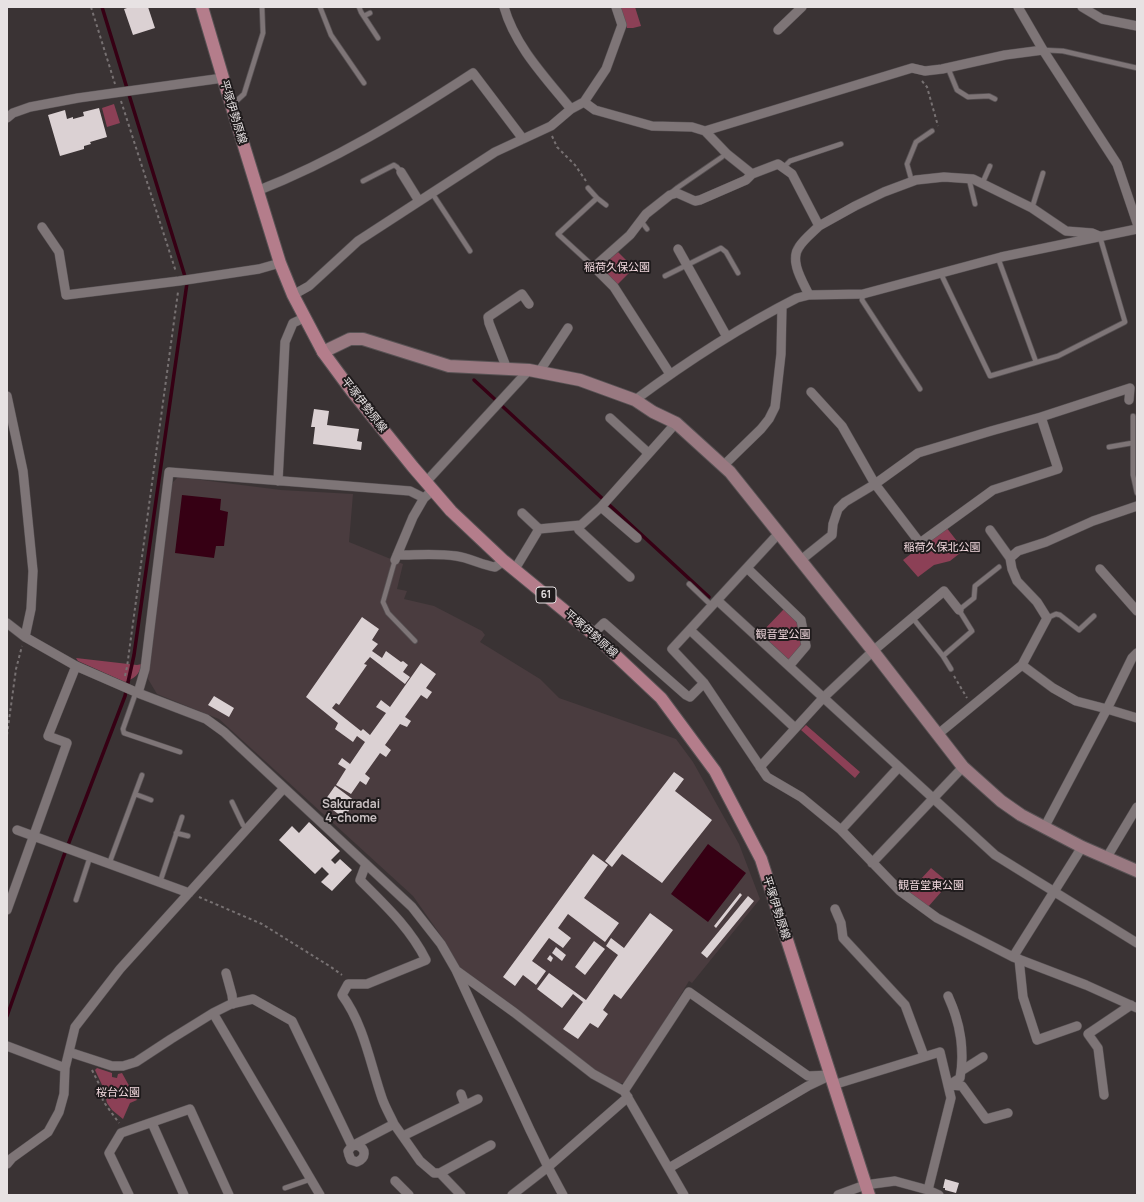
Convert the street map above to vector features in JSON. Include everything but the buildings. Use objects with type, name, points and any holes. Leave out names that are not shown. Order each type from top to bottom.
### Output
[{"type":"main road","name":"平塚伊勢原線","points":[[202,7],[280,263],[304,318],[323,352],[427,491],[504,560],[593,634],[661,698],[715,771],[761,859],[867,1190]]},
{"type":"street","points":[[504,7],[508,20],[524,50],[570,109]]},
{"type":"street","points":[[293,295],[309,286],[358,241],[495,152],[548,128],[570,109],[584,102],[606,69],[622,25],[616,7]]},
{"type":"street","points":[[778,30],[802,7]]},
{"type":"street","points":[[1018,7],[1042,50],[1117,164],[1137,223]]},
{"type":"street","points":[[1082,7],[1102,19],[1137,26]]},
{"type":"street","points":[[705,131],[912,68],[925,71],[948,68],[1005,55],[1042,50]]},
{"type":"street","points":[[257,191],[288,179],[338,155],[394,123],[473,73],[523,139]]},
{"type":"street","points":[[7,118],[13,113],[30,107],[78,98],[223,78]]},
{"type":"street","points":[[584,102],[595,110],[652,126],[692,127],[705,131],[726,154],[752,174]]},
{"type":"street","points":[[670,374],[614,287],[594,268],[630,236],[646,214],[670,195],[677,193],[694,201],[700,200],[746,180],[752,174],[778,164],[792,174],[819,226]]},
{"type":"street","points":[[401,172],[419,201]]},
{"type":"street","points":[[809,295],[795,264],[798,248],[805,239],[819,226],[855,206],[884,192],[916,180],[944,176],[969,179],[1032,208],[1066,231],[1092,233],[1100,237]]},
{"type":"street","points":[[42,227],[59,252],[66,295],[179,281],[259,269],[280,263]]},
{"type":"street","points":[[635,400],[670,374],[727,337],[797,298],[809,295],[863,294],[998,258],[1137,229]]},
{"type":"street","points":[[678,249],[686,266],[727,337]]},
{"type":"street","points":[[507,369],[488,317],[521,292],[529,304]]},
{"type":"street","points":[[723,466],[761,429],[769,419],[775,407],[781,354],[782,306]]},
{"type":"street","points":[[278,481],[285,342],[293,323],[304,318]]},
{"type":"street","points":[[396,558],[413,517],[427,491],[534,371],[568,328]]},
{"type":"street","points":[[323,352],[350,339],[363,339],[449,366],[534,371],[580,380],[635,400],[653,412],[676,423],[723,466],[802,560],[963,767],[1001,801],[1021,815],[1082,847],[1137,871]]},
{"type":"street","points":[[802,560],[832,535],[833,524],[838,509],[845,502],[875,484],[918,453],[1041,417],[1130,388],[1129,400]]},
{"type":"street","points":[[811,392],[842,426],[875,484],[920,543],[993,490],[1058,469],[1041,417]]},
{"type":"street","points":[[7,396],[23,472],[33,571],[31,609],[25,637]]},
{"type":"street","points":[[610,418],[648,454]]},
{"type":"street","points":[[522,513],[539,529],[581,525],[601,507],[676,423]]},
{"type":"street","points":[[137,693],[145,669],[169,472],[410,491],[427,491]]},
{"type":"street","points":[[1010,558],[1018,551],[1046,542],[1093,521],[1137,506]]},
{"type":"street","points":[[601,507],[637,538]]},
{"type":"street","points":[[577,526],[579,530],[630,577]]},
{"type":"street","points":[[515,569],[539,529]]},
{"type":"street","points":[[937,735],[1022,665],[1047,618],[1037,602],[1018,581],[1012,569],[1010,558],[990,530]]},
{"type":"street","points":[[780,534],[672,649],[704,683],[767,777],[801,797],[840,830],[900,891],[937,918],[1016,958],[1086,985],[1134,1006]]},
{"type":"street","points":[[396,558],[424,554],[457,556],[495,567],[504,560]]},
{"type":"street","points":[[747,568],[801,620],[806,646],[788,666]]},
{"type":"street","points":[[1102,570],[1118,585],[1137,611]]},
{"type":"street","points":[[760,767],[823,698],[873,651],[944,591],[959,610]]},
{"type":"street","points":[[715,603],[788,666],[994,854],[1137,943]]},
{"type":"street","points":[[7,623],[25,637],[76,666],[137,693],[206,719],[224,732],[412,907],[441,944],[456,970],[548,1167],[563,1195]]},
{"type":"street","points":[[593,634],[604,623],[690,697],[704,683]]},
{"type":"street","points":[[690,630],[795,728]]},
{"type":"street","points":[[1044,828],[1132,658],[1137,653]]},
{"type":"street","points":[[1022,665],[1053,688],[1076,701],[1107,708],[1137,718]]},
{"type":"street","points":[[7,910],[67,743],[48,736],[76,666]]},
{"type":"street","points":[[840,830],[900,767]]},
{"type":"street","points":[[872,863],[963,767]]},
{"type":"street","points":[[7,1164],[12,1158],[48,1132],[58,1112],[64,1094],[65,1068],[75,1027],[120,969],[284,788]]},
{"type":"street","points":[[1106,857],[1137,807]]},
{"type":"street","points":[[17,830],[189,893]]},
{"type":"street","points":[[1078,1026],[1037,1040],[1023,997],[1016,958],[1054,891],[1082,847]]},
{"type":"street","points":[[366,864],[360,880],[401,922],[418,944],[426,960],[367,984],[348,984],[342,995],[359,1024],[383,1100],[394,1124],[420,1161],[434,1173],[440,1173],[491,1145]]},
{"type":"street","points":[[835,909],[841,924],[843,938],[905,1005],[924,1056]]},
{"type":"street","points":[[456,970],[515,1013],[593,1074],[626,1094],[684,1195]]},
{"type":"street","points":[[226,973],[233,1004]]},
{"type":"street","points":[[512,1195],[548,1167],[626,1094],[689,992],[808,1076],[832,1080]]},
{"type":"street","points":[[948,996],[956,1012],[961,1039],[960,1078],[949,1085]]},
{"type":"street","points":[[69,1052],[112,1066],[123,1066],[136,1062],[213,1013],[233,1004],[253,999],[292,1021],[352,1146],[394,1124]]},
{"type":"street","points":[[1104,1095],[1098,1048],[1088,1034],[1134,1006]]},
{"type":"street","points":[[213,1013],[320,1195]]},
{"type":"street","points":[[7,1046],[65,1068]]},
{"type":"street","points":[[669,1168],[808,1086],[940,1052],[951,1098],[928,1190]]},
{"type":"street","points":[[961,1071],[983,1057]]},
{"type":"street","points":[[949,1085],[962,1086],[986,1119],[1008,1113]]},
{"type":"street","points":[[461,1094],[465,1105]]},
{"type":"street","points":[[403,1136],[478,1099]]},
{"type":"street","points":[[129,1195],[110,1153],[121,1133],[190,1109],[229,1195]]},
{"type":"street","points":[[152,1123],[184,1195]]},
{"type":"street","points":[[440,1173],[461,1195]]},
{"type":"street","points":[[838,1195],[867,1190],[895,1180],[939,1195]]},
{"type":"street","points":[[395,1181],[409,1195]]},
{"type":"lane","points":[[232,106],[244,94],[263,33],[262,7]]},
{"type":"lane","points":[[320,7],[331,35],[364,83]]},
{"type":"lane","points":[[360,7],[378,38]]},
{"type":"lane","points":[[364,16],[370,13]]},
{"type":"lane","points":[[1042,50],[1063,51],[1137,68]]},
{"type":"lane","points":[[948,68],[957,90],[968,98],[989,96],[995,99]]},
{"type":"lane","points":[[912,182],[907,164],[916,142],[932,131]]},
{"type":"lane","points":[[783,168],[790,161],[841,144]]},
{"type":"lane","points":[[670,195],[677,188],[722,157]]},
{"type":"lane","points":[[363,181],[394,165],[401,172]]},
{"type":"lane","points":[[982,184],[990,166]]},
{"type":"lane","points":[[1032,208],[1043,173]]},
{"type":"lane","points":[[969,179],[975,204]]},
{"type":"lane","points":[[588,188],[597,198],[606,204]]},
{"type":"lane","points":[[432,193],[470,251]]},
{"type":"lane","points":[[594,268],[558,234],[597,198]]},
{"type":"lane","points":[[641,221],[647,229]]},
{"type":"lane","points":[[941,274],[990,376],[1058,356],[1125,322],[1100,237]]},
{"type":"lane","points":[[666,276],[722,248],[726,252],[738,273]]},
{"type":"lane","points":[[998,258],[1036,362]]},
{"type":"lane","points":[[863,294],[862,300],[920,389]]},
{"type":"lane","points":[[1133,416],[1133,475],[1137,493]]},
{"type":"lane","points":[[1132,431],[1137,429]]},
{"type":"lane","points":[[1109,448],[1132,443]]},
{"type":"lane","points":[[396,558],[383,602],[388,614],[415,641]]},
{"type":"lane","points":[[943,656],[972,631],[959,610],[974,598],[975,586],[999,567]]},
{"type":"lane","points":[[689,584],[715,603]]},
{"type":"lane","points":[[1047,618],[1056,614],[1060,615],[1079,630],[1094,616]]},
{"type":"lane","points":[[912,617],[943,656],[951,670]]},
{"type":"lane","points":[[137,693],[123,729],[124,733],[180,752]]},
{"type":"lane","points":[[109,864],[142,775]]},
{"type":"lane","points":[[135,794],[152,800]]},
{"type":"lane","points":[[232,802],[243,825],[247,829]]},
{"type":"lane","points":[[160,882],[182,818]]},
{"type":"lane","points":[[176,833],[188,836]]},
{"type":"lane","points":[[76,900],[90,857]]},
{"type":"lane","points":[[286,1188],[311,1179]]},
{"type":"path","points":[[92,7],[118,93],[179,281],[127,667],[121,686]]},
{"type":"path","points":[[921,70],[920,79],[927,87],[939,126],[932,131]]},
{"type":"path","points":[[548,128],[557,147],[575,166],[587,183],[588,188]]},
{"type":"path","points":[[7,735],[16,669],[25,637]]},
{"type":"path","points":[[951,670],[971,707]]},
{"type":"path","points":[[189,893],[262,924],[331,967],[343,976],[348,984]]},
{"type":"path","points":[[86,1058],[100,1086],[103,1101],[125,1132]]},
{"type":"shaded area","points":[[178,477],[281,490],[353,494],[349,542],[403,564],[397,589],[407,591],[404,599],[434,606],[482,631],[485,635],[480,642],[540,679],[559,698],[676,739],[693,762],[739,844],[760,899],[692,983],[689,981],[629,1080],[624,1083],[616,1083],[600,1075],[460,968],[444,940],[413,896],[219,719],[157,694],[148,679],[172,483]]},
{"type":"shaded area","points":[[182,495],[221,499],[220,510],[228,512],[224,546],[216,546],[214,558],[175,553]]},
{"type":"shaded area","points":[[708,844],[746,873],[708,922],[671,894]]},
{"type":"green space","points":[[620,7],[635,7],[641,26],[627,28]]},
{"type":"green space","points":[[114,104],[120,123],[107,127],[102,108]]},
{"type":"green space","name":"稲荷久保公園","points":[[617,251],[634,268],[617,285],[601,268]]},
{"type":"green space","name":"稲荷久保北公園","points":[[946,527],[964,550],[950,561],[934,565],[918,577],[903,560]]},
{"type":"green space","name":"観音堂公園","points":[[784,609],[797,620],[802,646],[790,659],[785,660],[759,635]]},
{"type":"green space","points":[[76,658],[137,665],[142,664],[136,676],[125,682],[78,661]]},
{"type":"green space","points":[[806,725],[860,772],[855,778],[801,730]]},
{"type":"green space","name":"観音堂東公園","points":[[931,868],[949,883],[928,907],[909,892]]},
{"type":"green space","name":"桜台公園","points":[[97,1068],[112,1073],[112,1077],[117,1078],[118,1074],[122,1073],[137,1100],[130,1103],[123,1119],[112,1110],[107,1103],[103,1087],[95,1070]]},
{"type":"waterway","points":[[7,1016],[63,858],[125,696],[134,655],[187,283],[102,7]]},
{"type":"waterway","points":[[474,380],[709,597]]},
{"type":"district","name":"Sakuradai 4-chome","points":[[351,812]]}]
